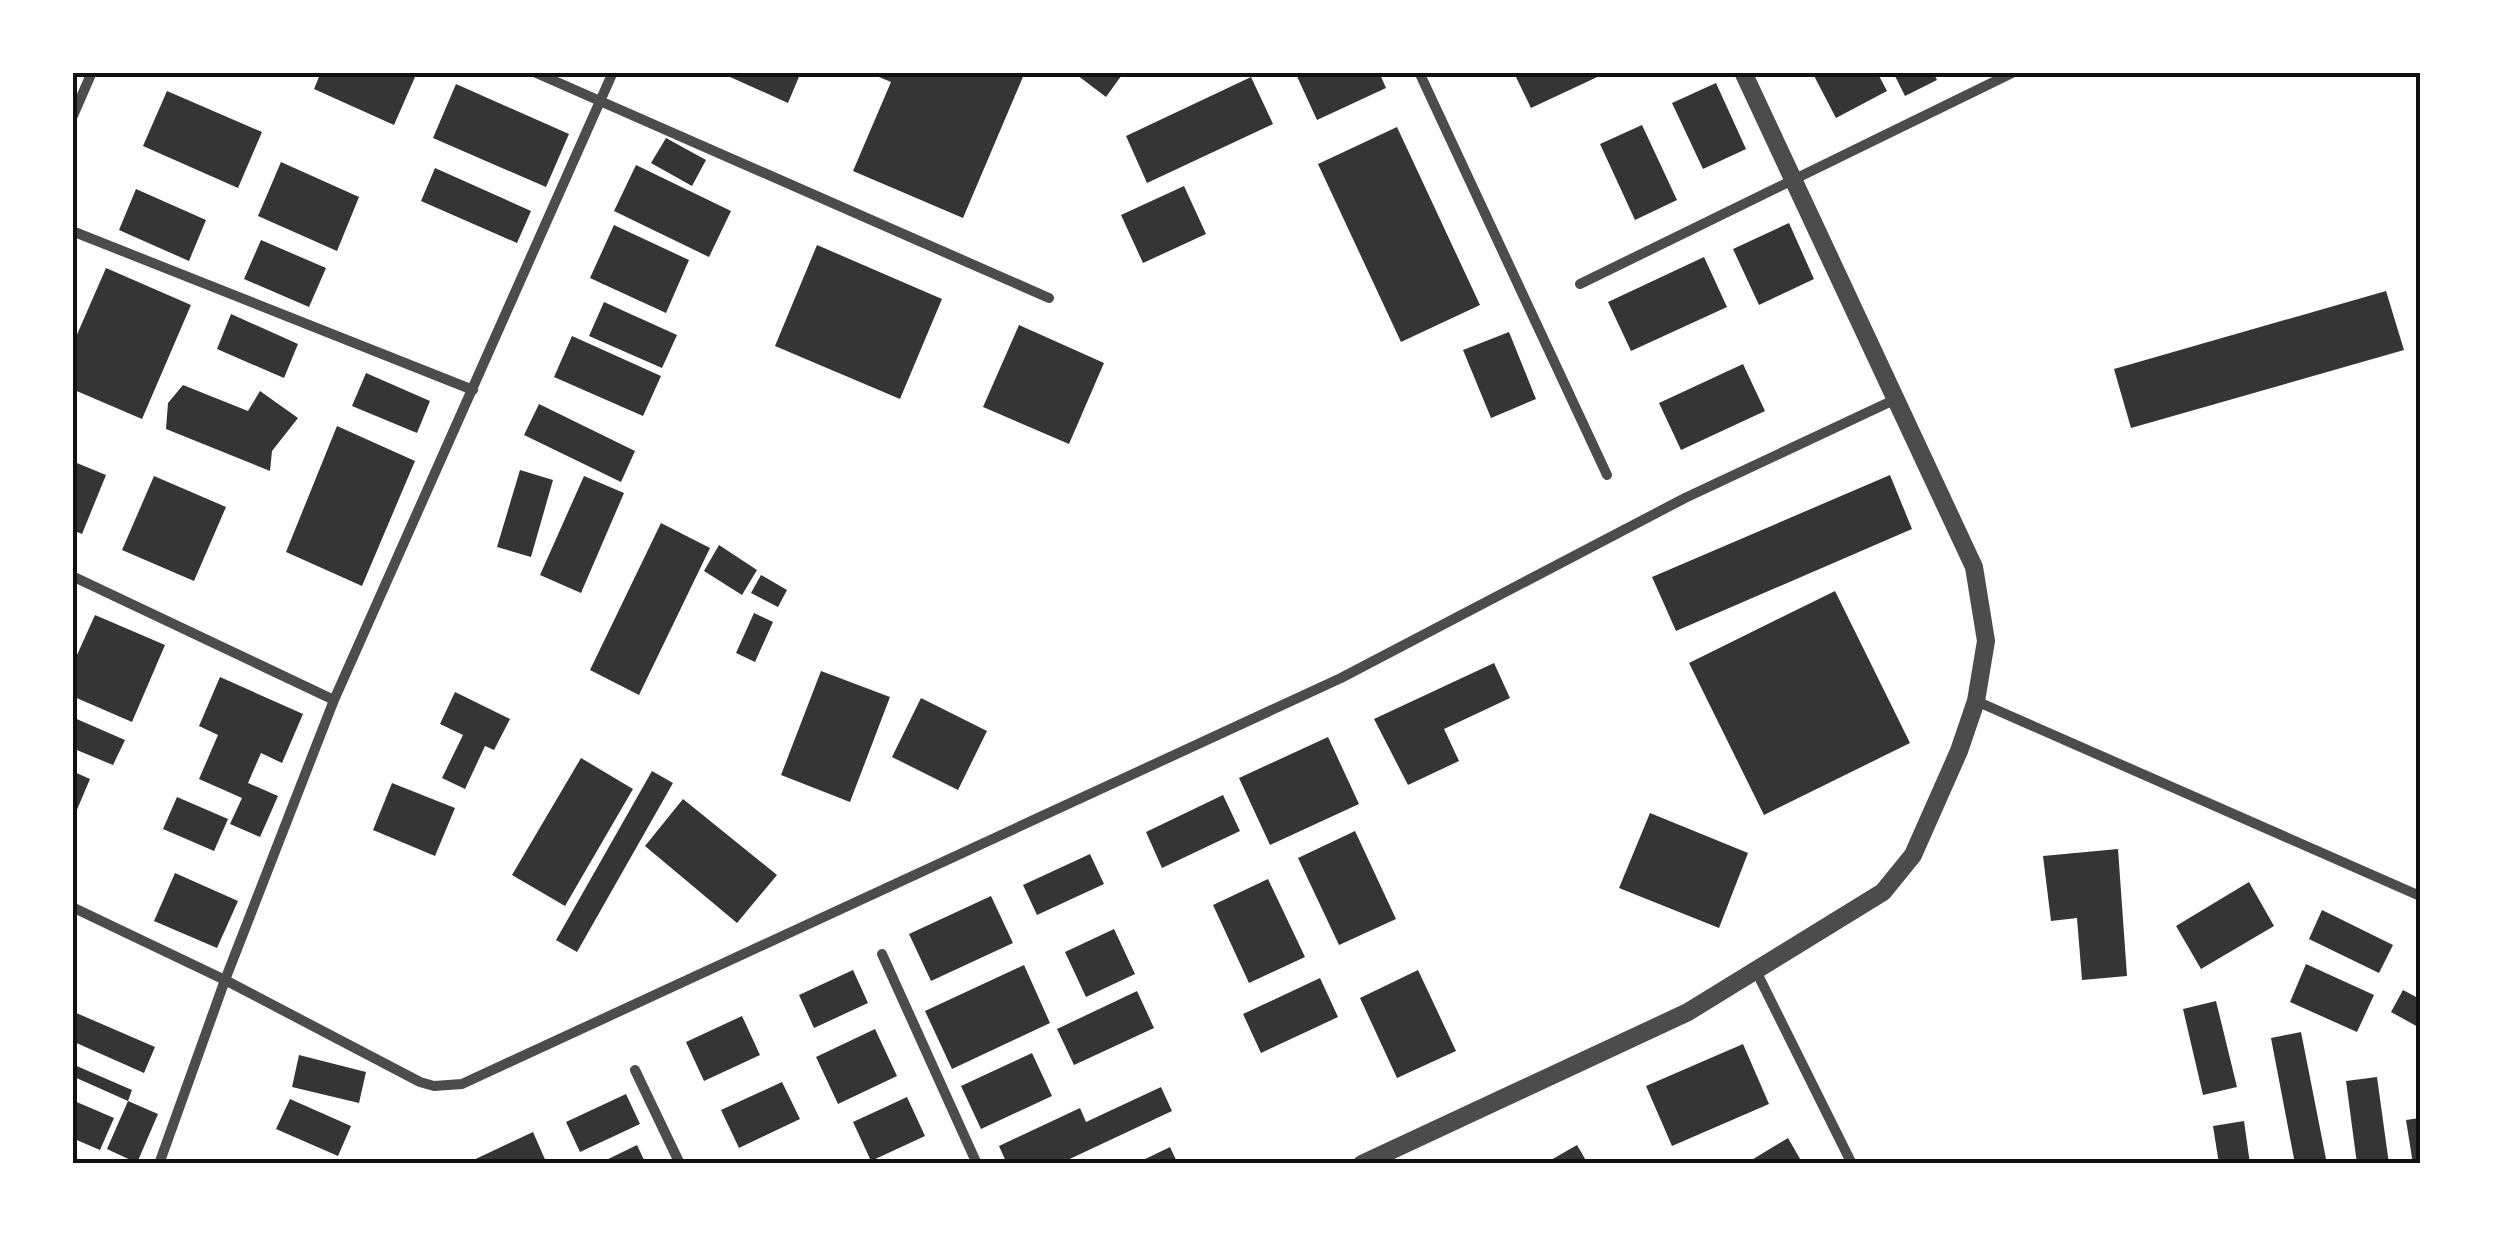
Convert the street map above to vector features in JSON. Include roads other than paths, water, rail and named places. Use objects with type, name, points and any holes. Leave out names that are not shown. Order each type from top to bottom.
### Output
[{"type":"street","points":[[72,118],[92,72]]},
{"type":"street","points":[[534,72],[1049,298]]},
{"type":"street","points":[[159,1164],[225,980],[334,700],[613,72]]},
{"type":"street","points":[[1419,72],[1607,476]]},
{"type":"street","points":[[1362,1164],[1688,1012],[1882,892],[1913,855],[1976,701],[1986,641],[1974,567],[1743,72]]},
{"type":"street","points":[[1580,284],[2014,72]]},
{"type":"street","points":[[72,231],[473,390]]},
{"type":"street","points":[[72,907],[225,980],[420,1082],[434,1086],[462,1084],[1323,686],[1685,498],[1896,398]]},
{"type":"street","points":[[72,576],[334,700]]},
{"type":"street","points":[[1976,701],[2420,896]]},
{"type":"street","points":[[882,954],[977,1164]]},
{"type":"street","points":[[1756,972],[1852,1164]]},
{"type":"street","points":[[636,1070],[680,1164]]}]
